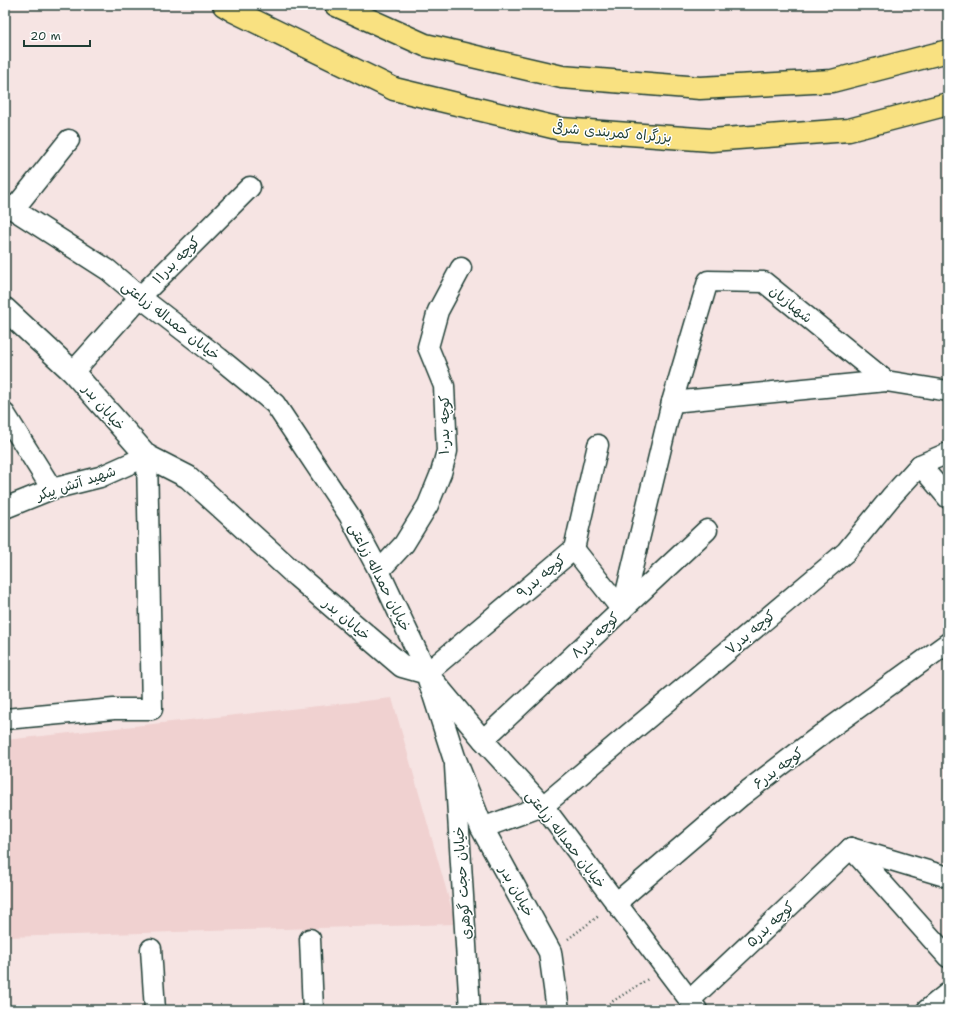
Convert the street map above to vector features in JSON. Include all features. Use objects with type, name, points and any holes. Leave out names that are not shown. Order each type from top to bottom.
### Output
[{"type":"highway","name":"بزرگراه کمربندی شرقی","points":[[224,5],[394,89],[561,129],[711,140],[849,130],[948,104]]},
{"type":"highway","points":[[336,5],[425,44],[562,77],[700,88],[832,81],[948,51]]},
{"type":"street","points":[[9,206],[69,140]]},
{"type":"street","name":"کوچه بدر۱۱","points":[[73,372],[140,297],[250,187]]},
{"type":"street","name":"خیابان حمداله زراعتی","points":[[9,206],[108,270],[275,404],[349,515],[379,572],[427,672],[483,740],[542,806],[694,1005]]},
{"type":"street","name":"کوچه بدر۱۰","points":[[379,572],[404,544],[428,505],[441,473],[447,451],[444,386],[428,347],[438,310],[460,268]]},
{"type":"street","name":"شهبازیان","points":[[672,402],[708,281],[764,282],[886,381]]},
{"type":"street","name":"خیابان بدر","points":[[5,309],[73,372],[147,456],[188,476],[297,576],[402,666],[427,672],[454,757],[482,828],[550,952],[558,1010]]},
{"type":"street","points":[[622,610],[672,402],[886,381],[948,391]]},
{"type":"street","points":[[5,414],[52,490]]},
{"type":"street","name":"کوچه بدر۹","points":[[427,672],[574,549],[598,445]]},
{"type":"street","name":"کوچه بدر۷","points":[[482,828],[542,806],[846,552],[920,464],[948,453]]},
{"type":"street","points":[[5,719],[114,709],[152,709],[147,456]]},
{"type":"street","name":"شهید آتش پیکر","points":[[5,508],[52,490],[100,477],[147,456]]},
{"type":"street","points":[[920,464],[948,498]]},
{"type":"street","name":"کوچه بدر۸","points":[[483,740],[707,530]]},
{"type":"street","points":[[574,549],[622,610]]},
{"type":"street","name":"کوچه بدر۶","points":[[616,903],[741,796],[822,734],[948,643]]},
{"type":"street","name":"خیابان حجت گوهری","points":[[454,757],[470,1010]]},
{"type":"street","points":[[851,848],[948,877]]},
{"type":"street","points":[[851,848],[948,957]]},
{"type":"street","name":"کوچه بدر۵","points":[[694,1005],[851,848]]},
{"type":"street","points":[[310,939],[313,1010]]},
{"type":"street","points":[[152,949],[155,1010]]},
{"type":"street","points":[[927,1010],[948,993]]},
{"type":"path","points":[[550,952],[616,903]]},
{"type":"path","points":[[599,1010],[666,968]]},
{"type":"shaded area","points":[[392,698],[456,924],[5,937],[5,740]]}]
